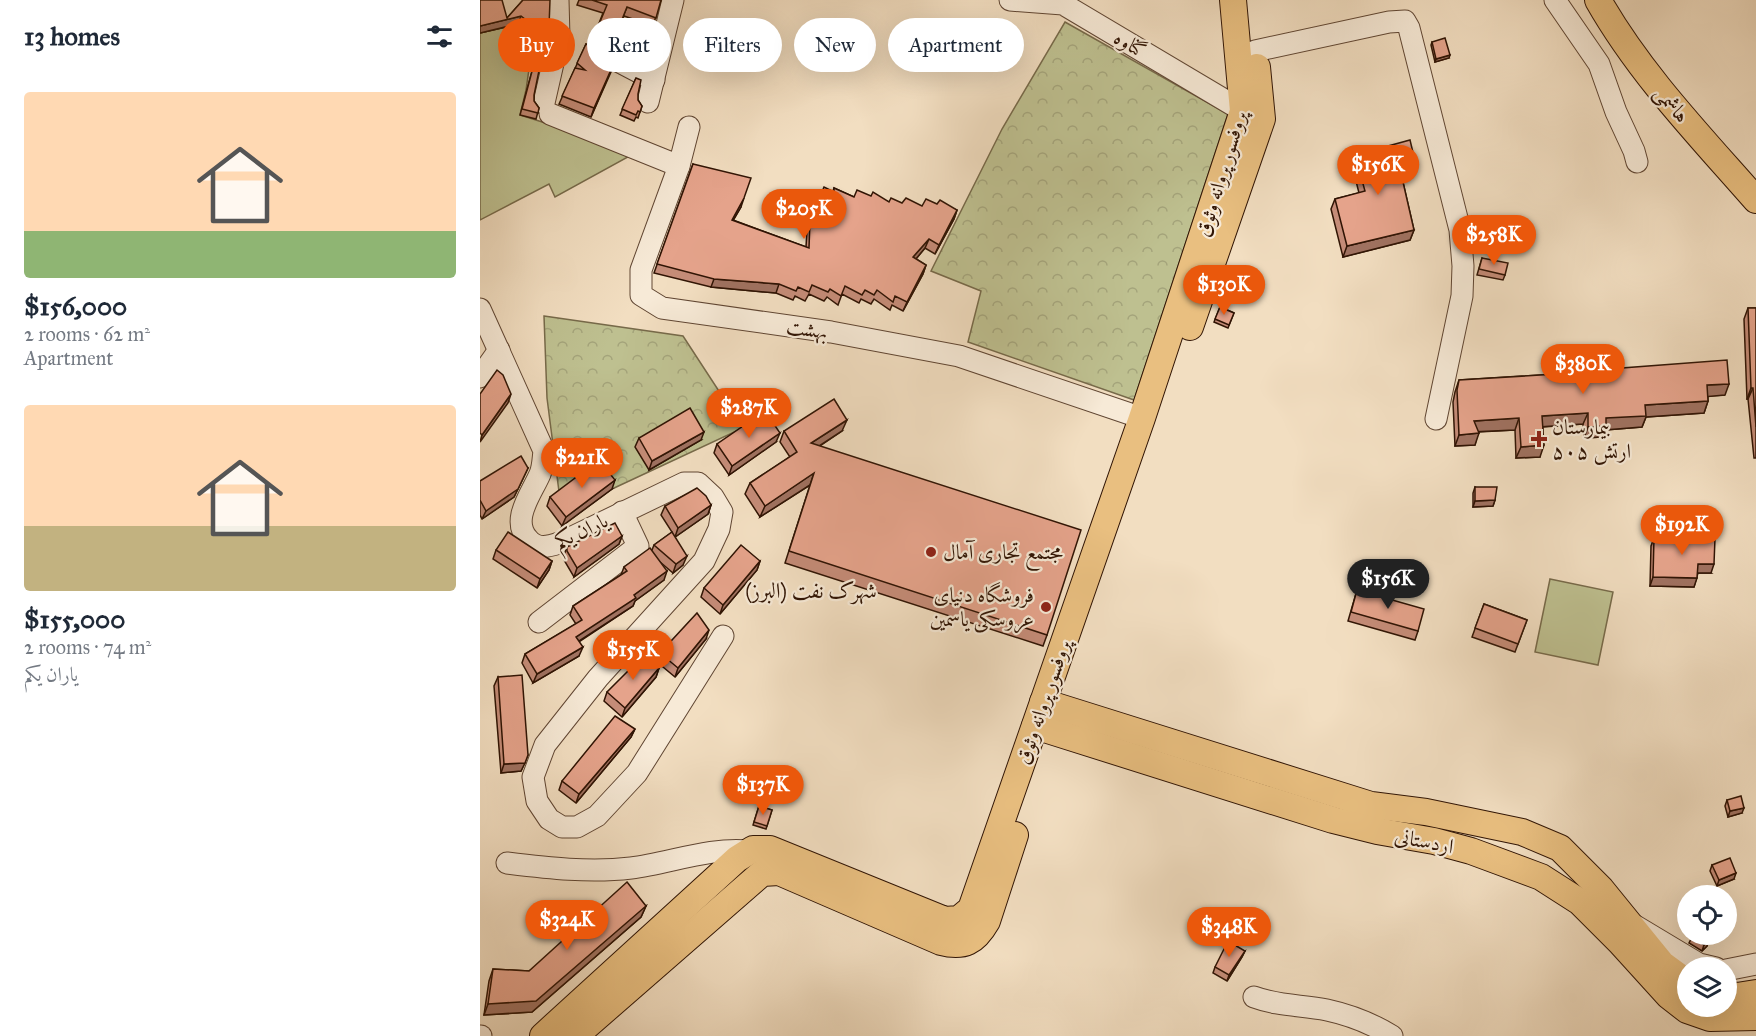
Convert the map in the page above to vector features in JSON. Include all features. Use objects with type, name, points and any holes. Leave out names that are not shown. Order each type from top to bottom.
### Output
[{"type":"main road","name":"پروفسور پروانه وثوق","points":[[751,850],[770,849],[945,920],[959,919],[971,909],[1046,717],[1254,121],[1246,53],[1233,0]]},
{"type":"main road","name":"پروفسور پروانه وثوق","points":[[1246,53],[1249,0]]},
{"type":"main road","name":"هاشمی","points":[[1598,0],[1616,33],[1661,92],[1756,200]]},
{"type":"main road","name":"پروفسور پروانه وثوق","points":[[762,873],[779,872],[941,942],[953,945],[967,942],[979,934],[987,921],[1046,717]]},
{"type":"main road","name":"اردستانی","points":[[1046,717],[1371,805],[1426,812],[1522,832],[1560,848],[1601,889],[1662,964],[1677,975]]},
{"type":"main road","name":"اردستانی","points":[[1046,717],[1332,820],[1471,850],[1541,878],[1580,902],[1669,996],[1687,1010],[1710,1018],[1756,1017]]},
{"type":"main road","points":[[1522,832],[1540,843],[1546,853],[1546,867],[1541,878]]},
{"type":"main road","points":[[543,1036],[737,859],[751,850],[762,873],[575,1036]]},
{"type":"main road","points":[[1541,878],[1560,872],[1582,875],[1601,889]]},
{"type":"main road","points":[[1737,996],[1756,993]]},
{"type":"street","points":[[558,0],[559,37],[547,109],[679,166]]},
{"type":"street","points":[[648,102],[673,0]]},
{"type":"street","name":"گناوه","points":[[1010,0],[1063,4],[1254,121]]},
{"type":"street","points":[[1555,0],[1599,64],[1637,162]]},
{"type":"street","points":[[1246,53],[1389,22],[1405,21],[1409,28],[1460,230],[1463,266],[1462,296],[1436,419]]},
{"type":"street","points":[[639,72],[654,80]]},
{"type":"street","name":"بهشت","points":[[689,127],[679,166],[641,270],[641,295],[662,308],[831,332],[959,356],[1150,421]]},
{"type":"street","name":"یاران یکم","points":[[480,309],[544,451],[541,472],[521,515],[522,533],[530,542],[545,548],[562,542],[684,483],[698,483],[713,497],[722,512],[719,529],[704,561],[598,678],[545,745],[533,777],[537,801],[549,819],[562,827],[577,827],[597,816],[637,773],[723,636]]},
{"type":"street","points":[[480,376],[499,350]]},
{"type":"street","points":[[539,622],[638,546],[622,512]]},
{"type":"street","points":[[507,863],[571,869],[629,868],[730,849],[751,850]]},
{"type":"street","points":[[1626,921],[1687,957]]},
{"type":"street","points":[[1737,968],[1756,964]]},
{"type":"street","points":[[1254,997],[1269,1003],[1327,1010],[1371,1023],[1392,1036]]},
{"type":"green space","points":[[1065,22],[1228,114],[1134,400],[968,342],[981,291],[931,271],[1002,129]]},
{"type":"green space","points":[[498,29],[498,72],[529,72],[520,115],[637,152],[555,197],[549,184],[480,220],[480,33]]},
{"type":"green space","points":[[544,316],[683,336],[743,428],[562,515],[547,398]]},
{"type":"green space","points":[[1550,579],[1613,592],[1598,665],[1535,652]]},
{"type":"building","points":[[480,0],[502,0],[507,18],[498,18],[498,22],[480,26]]},
{"type":"building","points":[[523,0],[550,0],[549,18],[524,18],[521,16],[507,18]]},
{"type":"building","points":[[592,0],[661,0],[656,18],[627,7],[623,18],[602,18],[607,5]]},
{"type":"building","points":[[1445,38],[1450,55],[1436,59],[1432,42]]},
{"type":"building","points":[[586,44],[587,72],[610,72],[594,108],[562,96],[575,68],[585,70],[577,63]]},
{"type":"building","points":[[532,72],[539,72],[534,95],[534,101],[539,108],[538,113],[522,109]]},
{"type":"building","points":[[636,78],[641,80],[638,100],[642,106],[636,115],[622,109]]},
{"type":"building","points":[[1410,140],[1416,165],[1400,169],[1414,230],[1347,246],[1335,199],[1365,191],[1355,155]]},
{"type":"building","points":[[693,164],[751,178],[744,198],[732,220],[809,248],[810,221],[824,187],[834,192],[834,188],[854,197],[857,190],[871,196],[873,192],[889,202],[891,198],[902,203],[906,198],[922,206],[926,199],[937,204],[940,200],[957,210],[939,245],[929,239],[913,257],[926,265],[907,302],[895,296],[893,302],[877,290],[874,295],[865,290],[862,295],[845,286],[841,296],[830,289],[828,292],[812,285],[809,292],[798,287],[796,291],[779,284],[714,279],[657,264]]},
{"type":"building","points":[[1482,258],[1508,263],[1505,275],[1479,269]]},
{"type":"building","points":[[1220,307],[1234,313],[1229,325],[1215,319]]},
{"type":"building","points":[[1748,308],[1756,308],[1756,427],[1753,388],[1751,388]]},
{"type":"building","points":[[1727,360],[1729,384],[1707,385],[1708,401],[1645,405],[1646,416],[1606,418],[1606,426],[1588,427],[1588,413],[1542,416],[1544,445],[1521,447],[1519,418],[1474,421],[1479,433],[1459,435],[1457,390],[1459,380],[1622,370],[1622,368]]},
{"type":"building","points":[[497,370],[503,375],[511,394],[482,435],[480,433],[480,394]]},
{"type":"building","name":"مجتمع تجاری آمال","points":[[834,399],[847,420],[811,443],[1081,530],[1047,635],[789,551],[814,473],[765,506],[750,483],[797,452],[784,431]]},
{"type":"building","points":[[690,408],[704,432],[652,461],[639,438]]},
{"type":"building","points":[[765,411],[780,433],[732,466],[717,444]]},
{"type":"building","points":[[521,456],[528,468],[518,489],[486,511],[480,500],[480,481]]},
{"type":"building","points":[[599,460],[615,480],[566,517],[550,497]]},
{"type":"building","points":[[1475,487],[1497,487],[1495,500],[1475,501]]},
{"type":"building","points":[[697,488],[706,496],[711,505],[678,528],[665,506]]},
{"type":"building","points":[[615,523],[622,536],[577,568],[567,547]]},
{"type":"building","points":[[508,532],[552,561],[540,579],[496,550]]},
{"type":"building","points":[[672,532],[687,556],[676,564],[654,545]]},
{"type":"building","points":[[1654,538],[1715,538],[1714,564],[1698,564],[1697,578],[1653,577]]},
{"type":"building","points":[[741,545],[760,561],[723,605],[704,588]]},
{"type":"building","points":[[650,548],[667,571],[634,595],[636,598],[576,637],[583,647],[537,674],[525,654],[582,620],[573,606],[627,571],[624,567]]},
{"type":"building","points":[[1357,590],[1424,609],[1418,631],[1351,612]]},
{"type":"building","points":[[1484,604],[1527,620],[1518,644],[1475,628]]},
{"type":"building","points":[[697,613],[709,630],[678,668],[660,653]]},
{"type":"building","points":[[645,654],[659,668],[625,708],[607,692]]},
{"type":"building","points":[[522,675],[528,755],[525,763],[504,764],[498,677]]},
{"type":"building","points":[[615,716],[635,729],[579,794],[562,781]]},
{"type":"building","points":[[1741,796],[1744,808],[1730,811],[1727,800]]},
{"type":"building","points":[[759,806],[772,810],[767,826],[754,822]]},
{"type":"building","points":[[1730,858],[1736,873],[1719,880],[1712,865]]},
{"type":"building","points":[[627,882],[646,906],[536,1001],[488,1004],[493,969],[529,971]]},
{"type":"building","points":[[1228,941],[1245,951],[1229,975],[1215,967]]},
{"type":"place","name":"بیمارستان ۵۰۵ ارتش","points":[[1539,439]]},
{"type":"place","name":"مجتمع تجاری آمال","points":[[931,552]]},
{"type":"place","name":"فروشگاه دنیای عروسکی یاسمین","points":[[1046,607]]},
{"type":"district","name":"شهرک نفت (البرز)","points":[[811,590]]}]
